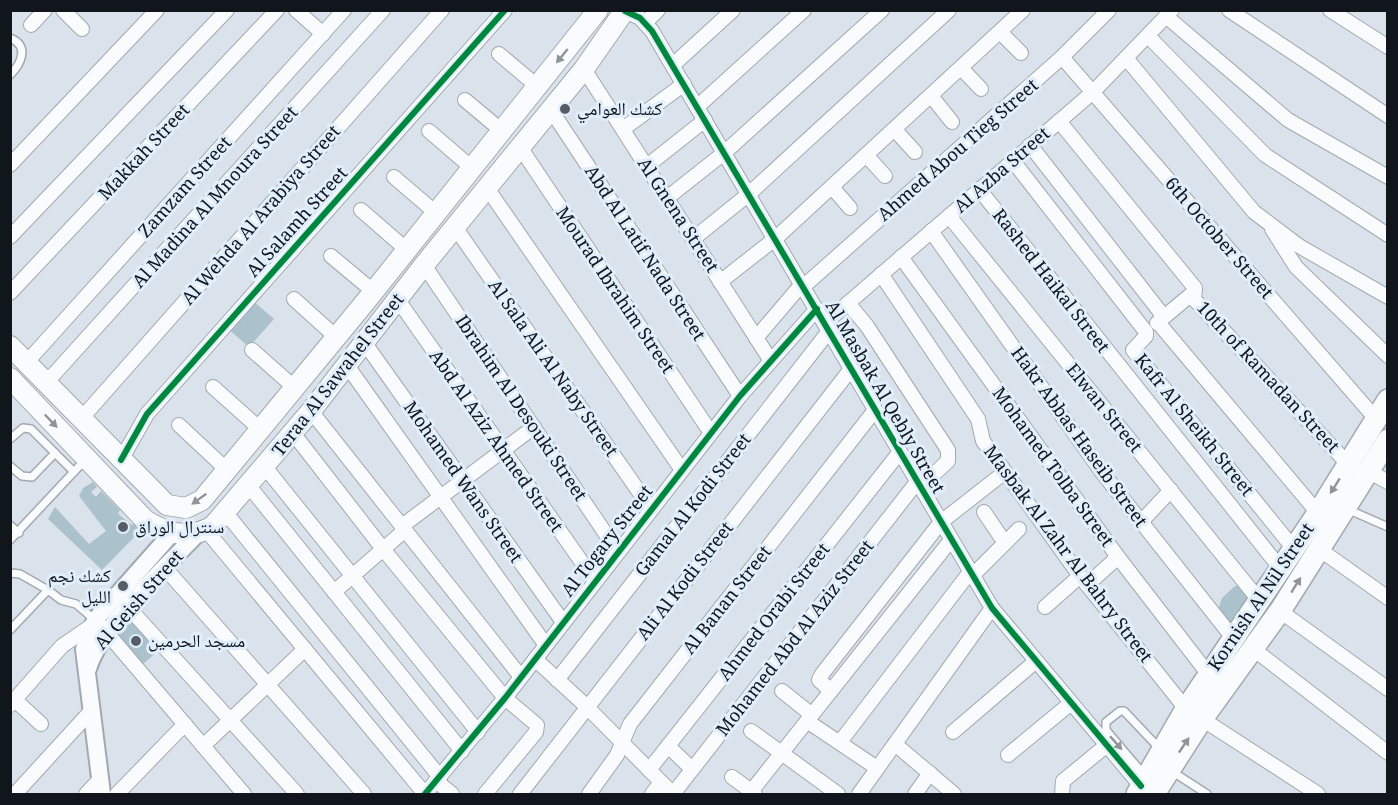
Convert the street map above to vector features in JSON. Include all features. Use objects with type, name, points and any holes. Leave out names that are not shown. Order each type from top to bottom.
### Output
[{"type":"main road","name":"Teraa Al Sawahel Street","points":[[202,531],[226,513],[311,411],[424,265],[584,69],[625,11]]},
{"type":"main road","name":"Teraa Al Sawahel Street","points":[[10,346],[167,505],[186,508],[202,500],[370,297],[595,12]]},
{"type":"main road","points":[[442,206],[460,221]]},
{"type":"main road","points":[[370,297],[384,316]]},
{"type":"main road","points":[[12,383],[80,465],[146,520],[172,533],[202,531]]},
{"type":"main road","name":"Kornish Al Nil Street","points":[[1194,714],[1209,675],[1280,611],[1319,549],[1344,508],[1376,418],[1388,400]]},
{"type":"main road","name":"Kornish Al Nil Street","points":[[1144,788],[1243,643],[1259,600],[1318,513],[1358,468],[1388,440]]},
{"type":"street","points":[[31,25],[45,10]]},
{"type":"street","points":[[63,10],[82,29]]},
{"type":"street","points":[[10,165],[157,10]]},
{"type":"street","points":[[10,237],[227,10]]},
{"type":"street","name":"Makkah Street","points":[[10,293],[277,10]]},
{"type":"street","points":[[296,10],[322,34]]},
{"type":"street","name":"Zamzam Street","points":[[26,363],[344,10]]},
{"type":"street","name":"Al Madina Al Mnoura Street","points":[[46,383],[383,10]]},
{"type":"street","name":"Al Wehda Al Arabiya Street","points":[[81,419],[442,10]]},
{"type":"street","name":"Al Salamh Street","points":[[121,460],[147,414],[505,10]]},
{"type":"street","points":[[625,11],[646,22],[658,10]]},
{"type":"street","points":[[673,65],[733,10]]},
{"type":"street","points":[[697,107],[804,10]]},
{"type":"street","points":[[667,198],[724,153],[882,10]]},
{"type":"street","points":[[693,239],[750,193],[949,10]]},
{"type":"street","points":[[720,282],[776,238],[932,97],[1023,10]]},
{"type":"street","name":"Ahmed Abou Tieg Street","points":[[756,338],[803,285],[1062,57],[1109,10]]},
{"type":"street","points":[[1229,10],[1388,116]]},
{"type":"street","points":[[1330,10],[1388,47]]},
{"type":"street","points":[[595,12],[614,29]]},
{"type":"street","points":[[1170,14],[1249,90],[1288,120],[1388,177]]},
{"type":"street","name":"Al Azba Street","points":[[827,327],[848,303],[1093,92],[1170,14]]},
{"type":"street","name":"Al Masbak Al Qebly Street","points":[[646,22],[750,193],[899,453],[992,608],[1144,788]]},
{"type":"street","points":[[1000,32],[1021,53]]},
{"type":"street","points":[[1148,36],[1265,155],[1388,235]]},
{"type":"street","points":[[499,54],[537,86]]},
{"type":"street","name":"6th October Street","points":[[1062,57],[1376,418]]},
{"type":"street","points":[[1126,58],[1237,195],[1272,227],[1388,297]]},
{"type":"street","name":"Al Gnena Street","points":[[584,69],[771,361]]},
{"type":"street","points":[[962,69],[981,88]]},
{"type":"street","points":[[623,129],[684,84]]},
{"type":"street","points":[[932,97],[952,122]]},
{"type":"street","points":[[465,100],[502,131]]},
{"type":"street","name":"Abd Al Latif Nada Street","points":[[551,110],[740,396]]},
{"type":"street","points":[[647,166],[705,120]]},
{"type":"street","name":"10th of Ramadan Street","points":[[1059,121],[1194,288],[1194,299],[1358,468],[1388,482]]},
{"type":"street","points":[[895,130],[915,152]]},
{"type":"street","points":[[429,131],[472,168]]},
{"type":"street","points":[[1030,145],[1161,313],[1161,326],[1318,513]]},
{"type":"street","name":"Mourad Ibrahim Street","points":[[520,147],[711,433]]},
{"type":"street","points":[[867,156],[885,176]]},
{"type":"street","name":"Kafr Al Sheikh Street","points":[[1013,161],[1147,333],[1132,350],[1294,549]]},
{"type":"street","points":[[394,177],[442,206]]},
{"type":"street","points":[[832,187],[850,208]]},
{"type":"street","points":[[487,188],[682,470]]},
{"type":"street","name":"Rashed Haikal Street","points":[[979,189],[1281,569]]},
{"type":"street","points":[[361,210],[407,250]]},
{"type":"street","name":"Elwan Street","points":[[949,216],[1259,600]]},
{"type":"street","name":"Al Sala Ali Al Naby Street","points":[[460,221],[651,509]]},
{"type":"street","points":[[1272,227],[1282,248],[1296,267],[1388,356]]},
{"type":"street","name":"Hakr Abbas Haseib Street","points":[[931,231],[1101,471],[1243,643],[1388,753]]},
{"type":"street","points":[[331,256],[370,297]]},
{"type":"street","name":"Mohamed Tolba Street","points":[[901,257],[1118,557],[1209,675]]},
{"type":"street","name":"Ibrahim Al Desouki Street","points":[[424,265],[618,552]]},
{"type":"street","name":"Masbak Al Zahr Al Bahry Street","points":[[881,274],[978,418],[983,441],[1005,472],[1084,580],[1194,714],[1318,795]]},
{"type":"street","points":[[1147,333],[1194,292]]},
{"type":"street","points":[[294,299],[336,337]]},
{"type":"street","name":"Abd Al Aziz Ahmed Street","points":[[398,300],[595,581]]},
{"type":"street","name":"Mohamed Abd Al Aziz Street","points":[[673,794],[918,485],[948,461],[948,450],[867,327],[848,303]]},
{"type":"street","name":"Al Togary Street","points":[[425,794],[505,698],[740,396],[817,309]]},
{"type":"street","name":"Gamal Al Kodi Street","points":[[557,680],[827,327]]},
{"type":"street","name":"Mohamed Wans Street","points":[[364,342],[563,622]]},
{"type":"street","points":[[252,350],[295,388]]},
{"type":"street","points":[[346,364],[545,644]]},
{"type":"street","name":"Ali Al Kodi Street","points":[[520,795],[586,706],[851,369]]},
{"type":"street","points":[[213,387],[260,429]]},
{"type":"street","name":"Al Banan Street","points":[[589,795],[623,744],[630,724],[874,410]]},
{"type":"street","points":[[311,411],[520,676]]},
{"type":"street","points":[[179,425],[227,470]]},
{"type":"street","points":[[334,592],[440,496],[534,427]]},
{"type":"street","points":[[293,433],[383,549],[505,698],[535,722],[538,728],[485,795]]},
{"type":"street","name":"Ahmed Orabi Street","points":[[649,770],[899,453]]},
{"type":"street","points":[[265,467],[478,732]]},
{"type":"street","points":[[831,691],[819,681],[822,674],[941,522],[1005,472]]},
{"type":"street","points":[[249,486],[462,751]]},
{"type":"street","points":[[1141,522],[1171,490]]},
{"type":"street","points":[[984,512],[1005,543]]},
{"type":"street","points":[[226,513],[452,795]]},
{"type":"street","points":[[840,742],[971,574],[1019,529]]},
{"type":"street","points":[[202,531],[305,649],[425,794]]},
{"type":"street","name":"Al Geish Street","points":[[97,626],[129,608],[202,531]]},
{"type":"street","name":"Al Geish Street","points":[[101,787],[84,649],[97,626],[172,533]]},
{"type":"street","points":[[732,777],[752,794],[809,718],[951,540]]},
{"type":"street","points":[[1319,549],[1388,598]]},
{"type":"street","points":[[1045,607],[1118,557]]},
{"type":"street","points":[[165,568],[364,795]]},
{"type":"street","points":[[129,608],[297,795]]},
{"type":"street","points":[[860,794],[992,608]]},
{"type":"street","points":[[1280,611],[1388,689]]},
{"type":"street","points":[[41,724],[13,702],[62,646],[97,626],[185,724],[244,795]]},
{"type":"street","points":[[203,746],[305,649]]},
{"type":"street","points":[[535,659],[586,706],[673,794]]},
{"type":"street","points":[[953,732],[1036,661]]},
{"type":"street","points":[[782,691],[809,718],[877,768]]},
{"type":"street","points":[[1008,755],[1071,703]]},
{"type":"street","points":[[15,795],[92,711]]},
{"type":"street","points":[[117,795],[185,724]]},
{"type":"street","points":[[751,731],[838,795]]},
{"type":"street","points":[[895,744],[954,795]]},
{"type":"street","points":[[1062,795],[1063,781],[1107,745]]},
{"type":"street","points":[[668,746],[692,769]]},
{"type":"street","points":[[915,795],[930,773]]},
{"type":"street","points":[[652,795],[661,782]]},
{"type":"street","points":[[86,795],[101,787]]},
{"type":"lane","points":[[10,47],[13,39],[22,49],[22,58],[10,75]]},
{"type":"lane","points":[[10,439],[19,430],[27,427],[55,453],[80,465],[19,533],[10,540]]},
{"type":"lane","points":[[10,466],[22,476],[32,477],[55,453]]},
{"type":"lane","points":[[1344,508],[1388,527]]},
{"type":"lane","points":[[10,525],[19,533]]},
{"type":"lane","points":[[10,573],[20,574],[48,590],[57,598],[76,604],[97,626]]},
{"type":"lane","points":[[10,630],[48,590]]},
{"type":"lane","points":[[1144,788],[1106,730],[1106,722],[1120,711],[1124,711],[1164,760],[1207,795]]},
{"type":"building","points":[[253,301],[274,319],[249,347],[228,329]]},
{"type":"building","name":"سنترال الوراق","points":[[93,482],[97,487],[91,492],[96,497],[101,491],[120,510],[118,514],[132,525],[137,522],[143,528],[102,570],[48,519],[55,507],[89,544],[106,531],[79,496],[83,488]]},
{"type":"building","points":[[1235,586],[1244,586],[1254,598],[1242,619],[1231,623],[1218,610],[1222,598]]},
{"type":"building","name":"مسجد الحرمين","points":[[130,617],[160,649],[142,665],[112,633]]},
{"type":"cycle path","points":[[121,460],[147,414],[505,10]]},
{"type":"cycle path","points":[[625,11],[640,18],[652,31],[992,608],[1141,786]]},
{"type":"cycle path","points":[[425,794],[505,698],[740,396],[817,309]]},
{"type":"place","name":"كشك العوامي","points":[[565,109]]},
{"type":"place","name":"سنترال الوراق","points":[[123,527]]},
{"type":"place","name":"كشك نجم الليل","points":[[123,586]]},
{"type":"place","name":"مسجد الحرمين","points":[[136,641]]}]
